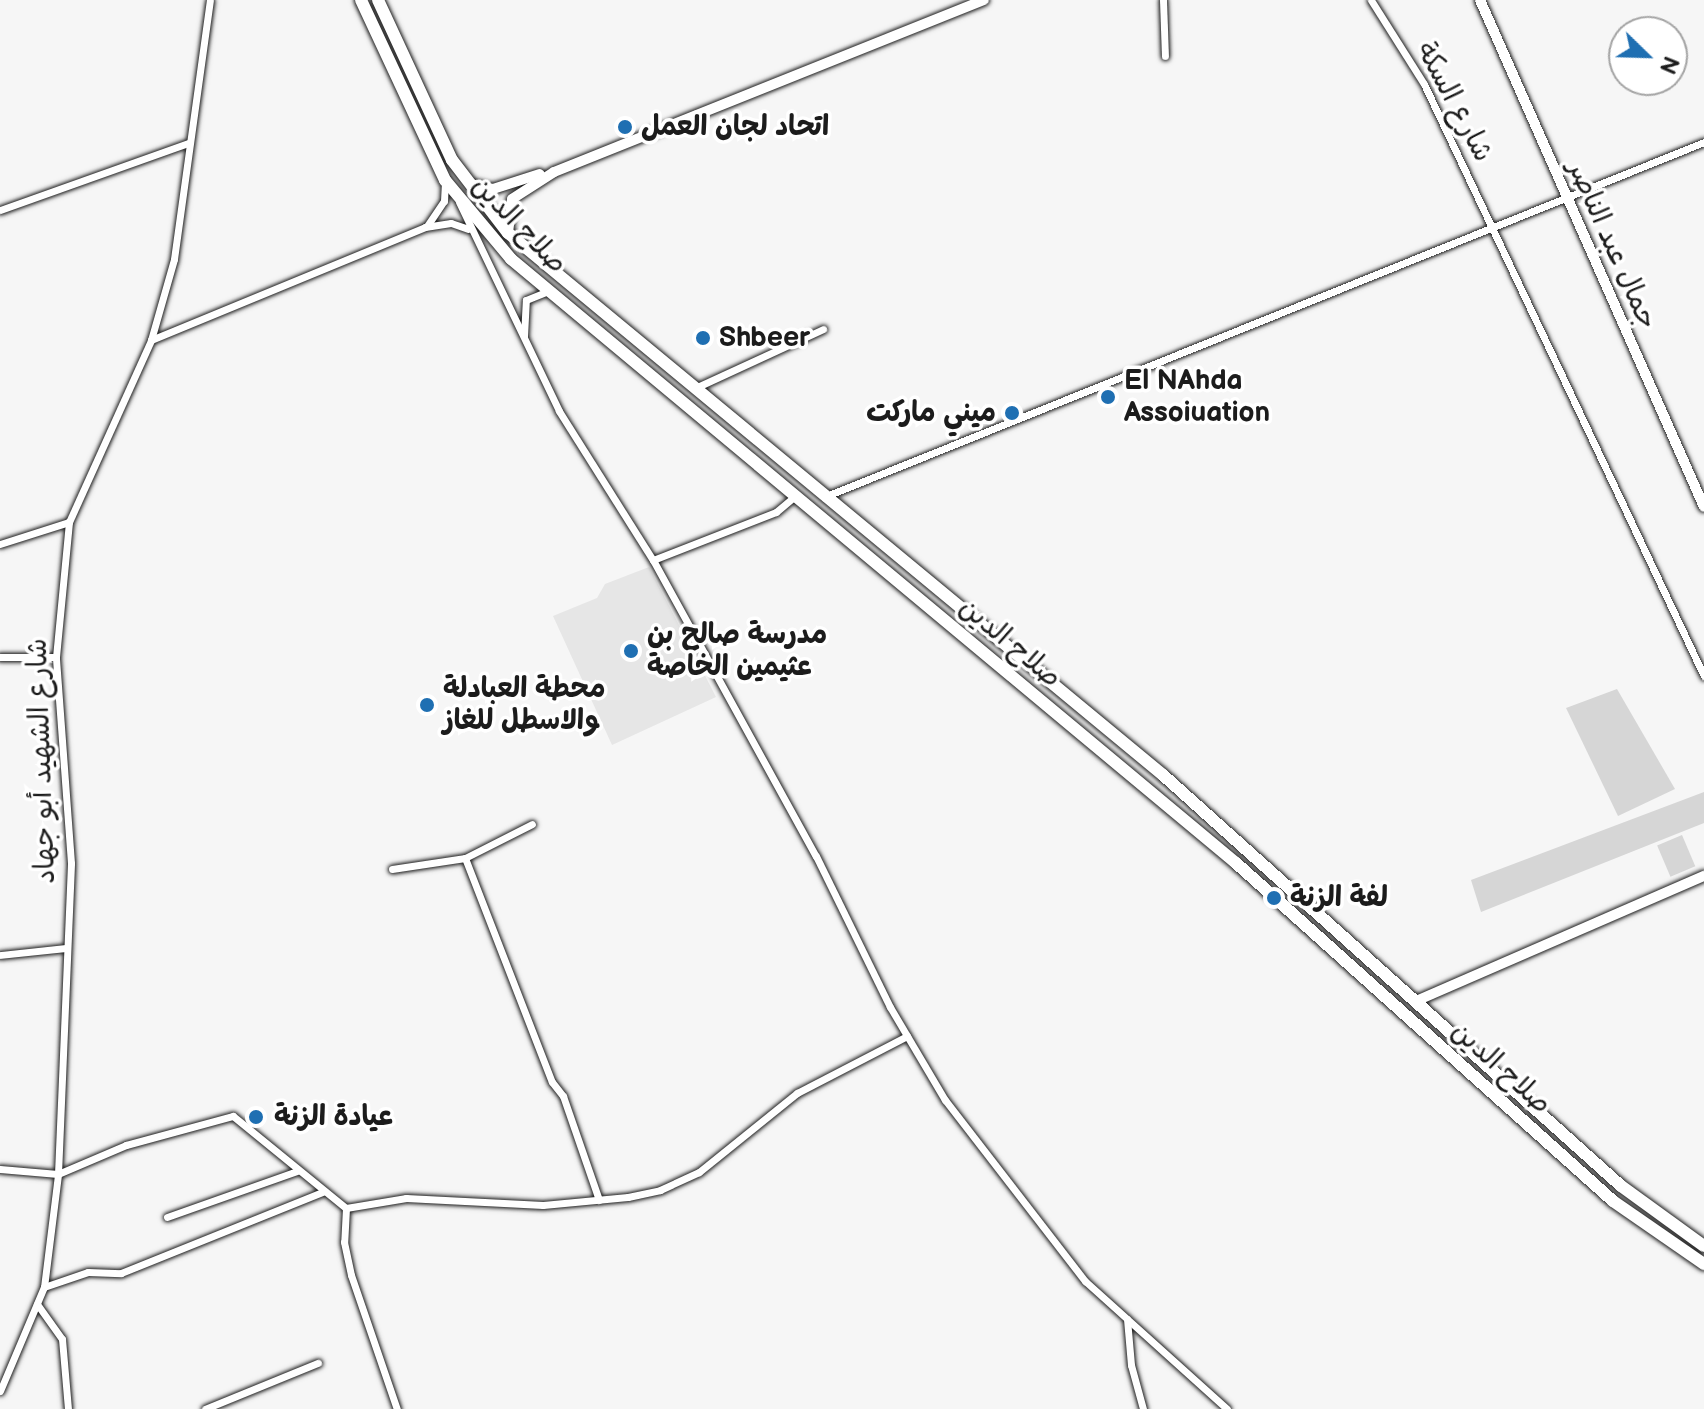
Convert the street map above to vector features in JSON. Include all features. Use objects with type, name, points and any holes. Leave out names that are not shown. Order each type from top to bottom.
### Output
[{"type":"highway","points":[[362,4],[379,3]]},
{"type":"highway","name":"صلاح الدين","points":[[379,3],[466,181],[508,233],[823,498],[1214,819],[1661,1220],[1704,1246]]},
{"type":"highway","name":"صلاح الدين","points":[[362,4],[445,180],[459,201],[548,291],[1200,833],[1649,1229],[1704,1264]]},
{"type":"highway","points":[[993,660],[996,645],[1008,647]]},
{"type":"highway","points":[[1200,833],[1215,827],[1214,819]]},
{"type":"highway","points":[[1649,1229],[1648,1221],[1661,1220]]},
{"type":"main road","points":[[466,181],[493,189],[554,172],[984,0]]},
{"type":"main road","name":"جمال عبد الناصر","points":[[1480,0],[1565,199],[1704,507]]},
{"type":"main road","points":[[508,233],[512,199],[554,172]]},
{"type":"main road","points":[[1416,1001],[1704,876]]},
{"type":"street","name":"شارع الشهيد أبو جهاد","points":[[0,1391],[44,1287],[58,1174],[65,948],[71,863],[56,657],[69,522],[151,340],[174,259],[210,0]]},
{"type":"street","points":[[1163,0],[1165,56]]},
{"type":"street","name":"شارع السكة","points":[[1371,0],[1424,84],[1704,676]]},
{"type":"street","points":[[823,498],[971,434],[1192,350],[1352,280],[1704,142]]},
{"type":"street","points":[[0,210],[188,143]]},
{"type":"street","points":[[425,227],[441,208],[445,180]]},
{"type":"street","points":[[459,201],[471,233],[559,411],[653,560],[816,856],[907,1036],[945,1100],[1042,1231],[1127,1319],[1227,1409]]},
{"type":"street","points":[[151,340],[425,227],[451,223],[471,233]]},
{"type":"street","points":[[525,346],[523,305],[534,293],[548,291]]},
{"type":"street","points":[[693,389],[823,329]]},
{"type":"street","points":[[653,560],[776,512],[795,496]]},
{"type":"street","points":[[0,544],[69,522]]},
{"type":"street","points":[[0,657],[56,657]]},
{"type":"street","points":[[392,869],[465,858],[532,824]]},
{"type":"street","points":[[465,858],[552,1082],[563,1096],[599,1200]]},
{"type":"street","points":[[0,955],[65,948]]},
{"type":"street","points":[[0,1169],[58,1174],[126,1145],[233,1116],[322,1192],[346,1208],[442,1196],[543,1205],[599,1200],[660,1190],[699,1172],[797,1093],[907,1036]]},
{"type":"street","points":[[167,1217],[297,1171]]},
{"type":"street","points":[[44,1287],[88,1272],[121,1273],[322,1192]]},
{"type":"street","points":[[346,1208],[344,1242],[351,1275],[397,1409]]},
{"type":"street","points":[[37,1304],[62,1339],[68,1409]]},
{"type":"street","points":[[1127,1319],[1131,1365],[1143,1409]]},
{"type":"street","points":[[205,1409],[318,1363]]},
{"type":"shaded area","name":"مدرسة صالح بن عثيمين الخاصة","points":[[649,567],[716,697],[612,745],[553,616],[597,598],[605,584]]},
{"type":"shaded area","points":[[1617,689],[1675,789],[1618,816],[1566,708]]},
{"type":"shaded area","points":[[1704,792],[1704,823],[1481,912],[1471,880]]},
{"type":"shaded area","points":[[1682,835],[1695,866],[1670,877],[1657,846]]},
{"type":"place","name":"اتحاد لجان العمل","points":[[625,127]]},
{"type":"place","name":"Shbeer","points":[[703,338]]},
{"type":"place","name":"El NAhda Assoiuation","points":[[1108,397]]},
{"type":"place","name":"ميني ماركت","points":[[1012,413]]},
{"type":"place","name":"مدرسة صالح بن عثيمين الخاصة","points":[[631,651]]},
{"type":"place","name":"محطة العبادلة والاسطل للغاز","points":[[427,705]]},
{"type":"place","name":"لفة الزنة","points":[[1274,898]]},
{"type":"place","name":"عيادة الزنة","points":[[256,1117]]}]
